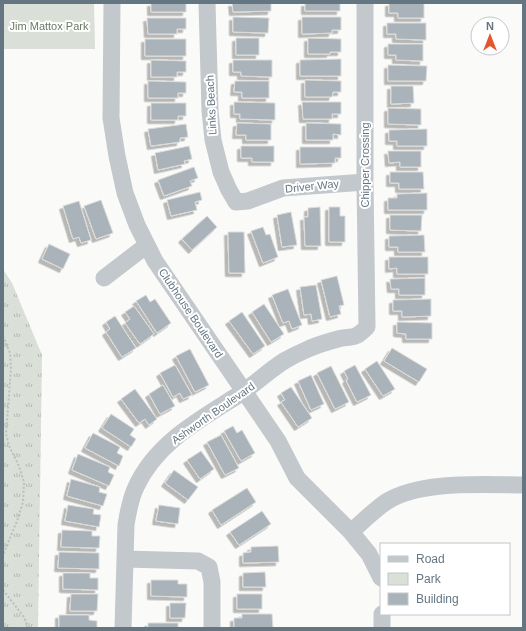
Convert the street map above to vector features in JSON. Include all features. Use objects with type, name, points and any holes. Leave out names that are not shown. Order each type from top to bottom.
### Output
[{"type":"street","name":"Clubhouse Boulevard","points":[[112,3],[111,118],[125,193],[137,225],[155,261],[278,441],[297,478],[351,532],[369,554],[380,576]]},
{"type":"street","name":"Links Beach","points":[[207,3],[210,111],[213,140],[221,172],[236,202]]},
{"type":"street","name":"Chipper Crossing","points":[[365,3],[367,327]]},
{"type":"street","name":"Driver Way","points":[[236,202],[248,201],[283,188],[365,182]]},
{"type":"street","points":[[104,278],[147,245]]},
{"type":"street","name":"Ashworth Boulevard","points":[[123,628],[126,525],[128,510],[135,488],[153,459],[177,436],[203,417],[245,391],[285,361],[314,347],[339,339],[352,338],[359,335],[367,327]]},
{"type":"street","points":[[351,532],[386,502],[414,490],[465,485],[523,485]]},
{"type":"street","points":[[125,559],[198,561],[209,567],[212,582],[212,628]]},
{"type":"street","points":[[382,615],[382,628]]},
{"type":"path","points":[[3,336],[10,353],[11,369],[6,434],[9,446],[19,466],[24,482],[23,502],[3,555]]},
{"type":"path","points":[[3,590],[24,617],[28,628]]},
{"type":"green space","name":"Jim Mattox Park","points":[[3,3],[94,3],[95,49],[3,49]]},
{"type":"green space","points":[[3,269],[12,283],[42,355],[38,628],[3,628]]},
{"type":"building","points":[[151,3],[186,3],[186,12],[151,12]]},
{"type":"building","points":[[232,3],[271,3],[271,11],[233,12]]},
{"type":"building","points":[[305,3],[340,3],[340,11],[305,11]]},
{"type":"building","points":[[389,3],[424,3],[424,18],[398,18],[398,13],[389,13]]},
{"type":"building","points":[[233,17],[269,18],[268,33],[233,32]]},
{"type":"building","points":[[302,17],[341,17],[341,30],[332,30],[332,33],[302,34]]},
{"type":"building","points":[[147,18],[186,18],[186,29],[177,29],[177,34],[148,34]]},
{"type":"building","points":[[387,23],[426,23],[426,40],[396,39],[396,34],[387,34]]},
{"type":"building","points":[[236,38],[259,38],[259,55],[236,55]]},
{"type":"building","points":[[308,38],[341,39],[341,52],[330,52],[330,54],[308,54]]},
{"type":"building","points":[[145,39],[186,39],[186,56],[145,56]]},
{"type":"building","points":[[388,44],[423,44],[423,61],[396,60],[396,55],[388,55]]},
{"type":"building","points":[[341,59],[341,76],[300,76],[300,60]]},
{"type":"building","points":[[151,60],[186,61],[186,72],[177,72],[177,77],[151,77]]},
{"type":"building","points":[[233,60],[272,60],[272,77],[241,76],[241,72],[233,72]]},
{"type":"building","points":[[388,65],[427,66],[426,81],[388,81]]},
{"type":"building","points":[[305,80],[341,81],[341,92],[333,92],[332,97],[305,97]]},
{"type":"building","points":[[148,81],[186,82],[186,93],[178,93],[178,98],[148,98]]},
{"type":"building","points":[[235,81],[269,81],[269,98],[242,98],[242,92],[234,92]]},
{"type":"building","points":[[391,86],[413,86],[414,103],[391,104]]},
{"type":"building","points":[[234,102],[275,103],[275,120],[240,119],[240,114],[234,114]]},
{"type":"building","points":[[302,102],[341,102],[341,114],[332,114],[332,119],[303,119]]},
{"type":"building","points":[[151,103],[186,103],[186,116],[178,116],[178,120],[151,120]]},
{"type":"building","points":[[388,108],[421,109],[421,125],[388,124]]},
{"type":"building","points":[[237,123],[271,124],[271,140],[246,140],[246,135],[236,135]]},
{"type":"building","points":[[306,123],[341,124],[341,135],[333,134],[333,140],[306,140]]},
{"type":"building","points":[[186,124],[188,137],[180,138],[180,142],[151,146],[148,129]]},
{"type":"building","points":[[427,129],[427,146],[397,146],[397,141],[389,141],[389,130]]},
{"type":"building","points":[[189,146],[192,159],[184,161],[185,164],[158,170],[155,153]]},
{"type":"building","points":[[241,146],[274,146],[274,162],[252,162],[252,158],[241,158]]},
{"type":"building","points":[[300,147],[341,147],[341,158],[335,158],[335,163],[300,164]]},
{"type":"building","points":[[388,151],[421,151],[421,167],[400,167],[400,162],[389,163]]},
{"type":"building","points":[[194,167],[198,178],[190,181],[192,186],[164,196],[158,180]]},
{"type":"building","points":[[390,172],[423,172],[424,189],[399,189],[399,183],[390,183]]},
{"type":"building","points":[[200,192],[202,200],[195,202],[197,210],[171,216],[167,200]]},
{"type":"building","points":[[427,193],[427,210],[388,210],[388,198],[397,198],[397,194]]},
{"type":"building","points":[[101,200],[113,233],[96,239],[84,206]]},
{"type":"building","points":[[79,201],[91,240],[81,243],[79,237],[73,239],[63,206]]},
{"type":"building","points":[[320,207],[321,246],[305,246],[304,217],[308,217],[308,208]]},
{"type":"building","points":[[329,207],[340,207],[340,216],[345,216],[345,242],[329,242]]},
{"type":"building","points":[[291,212],[297,245],[282,247],[277,215]]},
{"type":"building","points":[[390,215],[422,215],[421,231],[390,230]]},
{"type":"building","points":[[207,216],[217,227],[192,250],[182,239]]},
{"type":"building","points":[[263,227],[266,235],[270,234],[278,257],[263,263],[251,231]]},
{"type":"building","points":[[228,232],[244,232],[245,273],[229,273]]},
{"type":"building","points":[[424,235],[425,252],[398,252],[398,247],[389,247],[389,236]]},
{"type":"building","points":[[49,244],[70,254],[63,269],[42,259]]},
{"type":"building","points":[[389,257],[428,257],[428,274],[397,274],[397,268],[389,269]]},
{"type":"building","points":[[337,276],[344,305],[339,306],[341,314],[330,317],[321,280]]},
{"type":"building","points":[[425,278],[425,295],[399,295],[399,289],[391,289],[390,279]]},
{"type":"building","points":[[316,285],[322,319],[312,321],[311,314],[304,315],[300,287]]},
{"type":"building","points":[[288,289],[302,325],[292,329],[289,321],[283,323],[272,295]]},
{"type":"building","points":[[146,295],[150,302],[155,299],[171,323],[157,333],[136,301]]},
{"type":"building","points":[[431,299],[431,316],[402,317],[402,311],[393,311],[393,300]]},
{"type":"building","points":[[264,304],[284,334],[271,342],[252,312]]},
{"type":"building","points":[[134,306],[154,334],[140,344],[125,323],[130,319],[125,312]]},
{"type":"building","points":[[242,312],[265,346],[253,354],[229,321]]},
{"type":"building","points":[[115,316],[136,348],[122,357],[106,332],[110,329],[106,322]]},
{"type":"building","points":[[397,322],[432,323],[432,339],[406,339],[406,334],[397,333]]},
{"type":"building","points":[[392,348],[427,369],[419,382],[384,361]]},
{"type":"building","points":[[190,349],[209,385],[195,392],[176,356]]},
{"type":"building","points":[[377,361],[395,389],[383,396],[365,369]]},
{"type":"building","points":[[175,365],[192,395],[183,399],[180,393],[173,397],[160,373]]},
{"type":"building","points":[[355,365],[371,395],[357,402],[346,380],[348,379],[344,371]]},
{"type":"building","points":[[331,366],[349,402],[335,409],[317,373]]},
{"type":"building","points":[[311,375],[324,404],[311,410],[298,381]]},
{"type":"building","points":[[163,385],[175,406],[160,414],[149,394]]},
{"type":"building","points":[[291,387],[312,418],[298,427],[281,402],[285,400],[281,393]]},
{"type":"building","points":[[135,389],[157,419],[149,425],[145,419],[139,423],[121,399]]},
{"type":"building","points":[[111,414],[134,429],[130,435],[136,439],[131,447],[102,428]]},
{"type":"building","points":[[233,426],[237,433],[242,430],[255,453],[241,461],[224,431]]},
{"type":"building","points":[[93,433],[120,447],[117,453],[123,456],[119,466],[85,448]]},
{"type":"building","points":[[221,435],[239,468],[225,475],[207,442]]},
{"type":"building","points":[[201,451],[214,469],[200,479],[187,460]]},
{"type":"building","points":[[78,454],[110,467],[108,472],[114,475],[109,486],[72,470]]},
{"type":"building","points":[[174,470],[198,487],[188,500],[165,483]]},
{"type":"building","points":[[71,479],[100,487],[99,492],[107,494],[103,506],[67,496]]},
{"type":"building","points":[[247,488],[256,502],[221,525],[212,510]]},
{"type":"building","points":[[68,505],[94,509],[93,514],[101,515],[99,527],[65,521]]},
{"type":"building","points":[[159,505],[180,508],[178,524],[156,521]]},
{"type":"building","points":[[262,511],[271,524],[239,545],[230,532]]},
{"type":"building","points":[[62,530],[92,531],[92,536],[100,536],[99,548],[61,547]]},
{"type":"building","points":[[278,546],[279,562],[243,563],[243,553],[251,552],[251,547]]},
{"type":"building","points":[[59,552],[99,553],[99,569],[58,568]]},
{"type":"building","points":[[265,572],[266,587],[243,587],[243,573]]},
{"type":"building","points":[[63,573],[90,573],[90,578],[98,578],[98,590],[63,589]]},
{"type":"building","points":[[151,580],[178,580],[178,584],[187,584],[187,597],[151,596]]},
{"type":"building","points":[[71,594],[98,594],[97,611],[70,611]]},
{"type":"building","points":[[237,594],[262,594],[262,609],[237,609]]},
{"type":"building","points":[[170,603],[186,603],[185,618],[170,618]]},
{"type":"building","points":[[242,614],[272,614],[273,628],[234,628],[234,618],[242,618]]},
{"type":"building","points":[[59,615],[89,615],[89,620],[97,621],[97,628],[59,628]]},
{"type":"building","points":[[148,623],[178,623],[178,627],[187,628],[148,628]]}]
